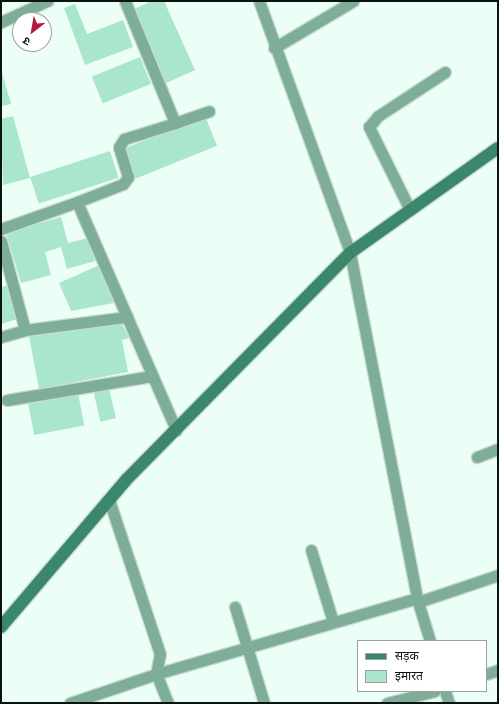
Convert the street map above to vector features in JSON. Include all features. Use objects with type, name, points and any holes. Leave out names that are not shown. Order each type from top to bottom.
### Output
[{"type":"street","points":[[1,22],[47,1]]},
{"type":"street","points":[[125,1],[175,123]]},
{"type":"street","points":[[258,1],[350,253],[417,600],[430,640]]},
{"type":"street","points":[[274,48],[353,1]]},
{"type":"street","points":[[410,210],[369,127],[378,116],[445,72]]},
{"type":"street","points":[[1,229],[123,184],[128,177],[119,147],[124,140],[209,111]]},
{"type":"street","points":[[2,624],[109,500],[350,253],[498,148]]},
{"type":"street","points":[[77,202],[176,430]]},
{"type":"street","points":[[1,241],[25,330]]},
{"type":"street","points":[[1,336],[25,330],[127,317]]},
{"type":"street","points":[[7,400],[152,376]]},
{"type":"street","points":[[477,457],[498,449]]},
{"type":"street","points":[[109,500],[160,654],[156,674],[168,703]]},
{"type":"street","points":[[311,550],[333,622]]},
{"type":"street","points":[[70,703],[156,674],[333,622],[417,600],[498,575]]},
{"type":"street","points":[[235,607],[246,648],[264,703]]},
{"type":"street","points":[[487,674],[498,670]]},
{"type":"street","points":[[387,703],[431,692]]},
{"type":"street","points":[[446,692],[449,703]]},
{"type":"building","points":[[152,1],[164,1],[195,70],[164,84],[132,10]]},
{"type":"building","points":[[75,4],[87,34],[123,20],[133,47],[85,65],[64,8]]},
{"type":"building","points":[[140,57],[151,84],[103,103],[92,76]]},
{"type":"building","points":[[1,69],[11,104],[1,106]]},
{"type":"building","points":[[13,116],[30,178],[3,185],[1,119]]},
{"type":"building","points":[[205,116],[217,146],[135,179],[123,149]]},
{"type":"building","points":[[110,151],[119,178],[39,204],[30,177]]},
{"type":"building","points":[[61,217],[68,243],[88,238],[95,261],[67,269],[61,247],[45,252],[51,275],[21,283],[6,233]]},
{"type":"building","points":[[104,263],[119,302],[71,311],[59,283]]},
{"type":"building","points":[[11,284],[21,318],[1,324],[1,287]]},
{"type":"building","points":[[122,324],[129,338],[122,340],[128,372],[39,389],[29,336]]},
{"type":"building","points":[[109,388],[116,418],[100,422],[93,392]]},
{"type":"building","points":[[78,393],[84,425],[34,435],[28,403]]}]
